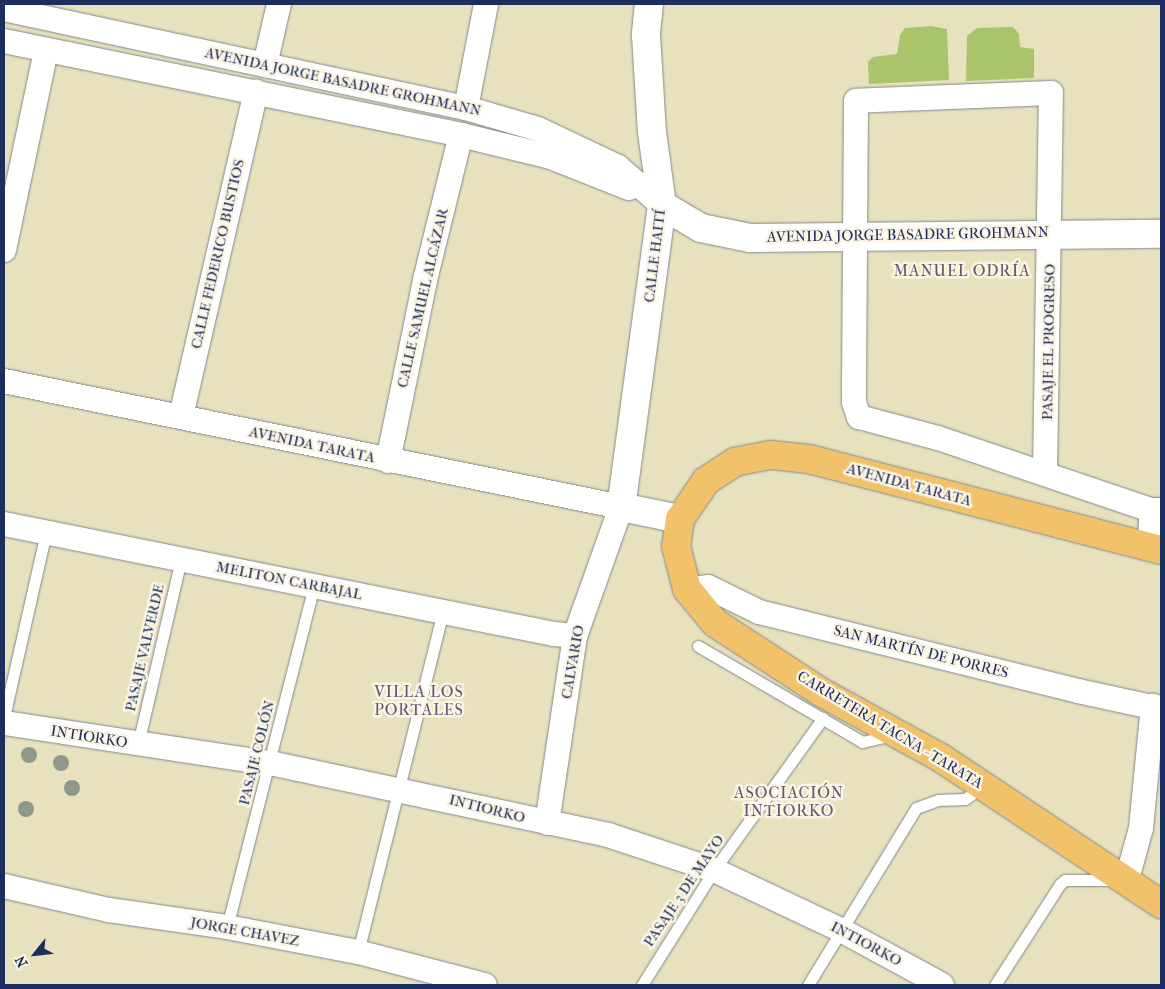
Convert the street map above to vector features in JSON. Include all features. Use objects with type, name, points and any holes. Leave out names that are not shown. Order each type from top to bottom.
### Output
[{"type":"highway","name":"AVENIDA TARATA","points":[[680,519],[694,494],[720,470],[752,457],[770,455],[827,464],[1155,549]]},
{"type":"highway","name":"CARRETERA TACNA - TARATA","points":[[680,519],[678,561],[687,589],[715,623],[822,692],[984,785],[1161,904]]},
{"type":"street","points":[[265,64],[279,4]]},
{"type":"street","points":[[466,108],[486,4]]},
{"type":"street","name":"CALLE HAITÍ","points":[[620,507],[662,206],[652,132],[646,35],[649,4]]},
{"type":"street","name":"AVENIDA JORGE BASADRE GROHMANN","points":[[4,9],[70,13],[265,64],[466,108],[538,129],[595,154],[618,167],[662,206]]},
{"type":"street","name":"AVENIDA JORGE BASADRE GROHMANN","points":[[4,41],[256,92],[551,157],[612,180],[701,228],[750,238],[1052,233],[1161,234]]},
{"type":"street","points":[[4,250],[46,51]]},
{"type":"street","name":"CALLE FEDERICO BUSTIOS","points":[[181,416],[256,92]]},
{"type":"street","name":"PASAJE EL PROGRESO","points":[[857,235],[856,101],[1051,93],[1052,233],[1045,472]]},
{"type":"street","name":"CALLE SAMUEL ALCÁZAR","points":[[388,461],[425,280],[461,136]]},
{"type":"street","points":[[857,235],[854,402],[859,417],[1045,472],[1156,510],[1155,549]]},
{"type":"street","name":"AVENIDA TARATA","points":[[4,382],[181,416],[388,461],[620,507]]},
{"type":"street","points":[[620,507],[680,519]]},
{"type":"street","name":"CALVARIO","points":[[547,823],[575,636],[620,507]]},
{"type":"street","name":"MELITON CARBAJAL","points":[[4,524],[575,636]]},
{"type":"street","name":"SAN MARTÍN DE PORRES","points":[[687,589],[708,587],[759,612],[1078,691],[1157,707]]},
{"type":"street","points":[[1127,880],[1141,828],[1157,707]]},
{"type":"street","name":"INTIORKO","points":[[4,723],[270,763],[401,788],[547,823],[608,835],[714,870],[839,929],[942,985]]},
{"type":"street","name":"JORGE CHAVEZ","points":[[4,886],[109,910],[227,927],[358,952],[485,985]]},
{"type":"lane","points":[[4,717],[46,532]]},
{"type":"lane","name":"PASAJE VALVERDE","points":[[138,744],[181,559]]},
{"type":"lane","name":"PASAJE COLÓN","points":[[227,927],[314,586]]},
{"type":"lane","points":[[358,952],[401,788],[443,611]]},
{"type":"lane","points":[[698,646],[862,742],[879,740],[897,734]]},
{"type":"lane","name":"PASAJE 3 DE MAYO","points":[[642,985],[714,870],[823,718]]},
{"type":"lane","points":[[808,985],[839,929],[916,808],[938,800],[965,799],[984,785]]},
{"type":"lane","points":[[995,985],[1060,884],[1065,880],[1127,880]]},
{"type":"green space","points":[[931,26],[947,29],[949,80],[869,84],[868,62],[873,57],[897,54],[900,35],[905,28]]},
{"type":"green space","points":[[1013,27],[1019,34],[1020,47],[1034,49],[1034,78],[966,81],[967,36],[977,28]]},
{"type":"district","name":"MANUEL ODRÍA","points":[[962,271]]},
{"type":"district","name":"VILLA LOS PORTALES","points":[[419,701]]},
{"type":"district","name":"ASOCIACIÓN INTIORKO","points":[[789,802]]}]
